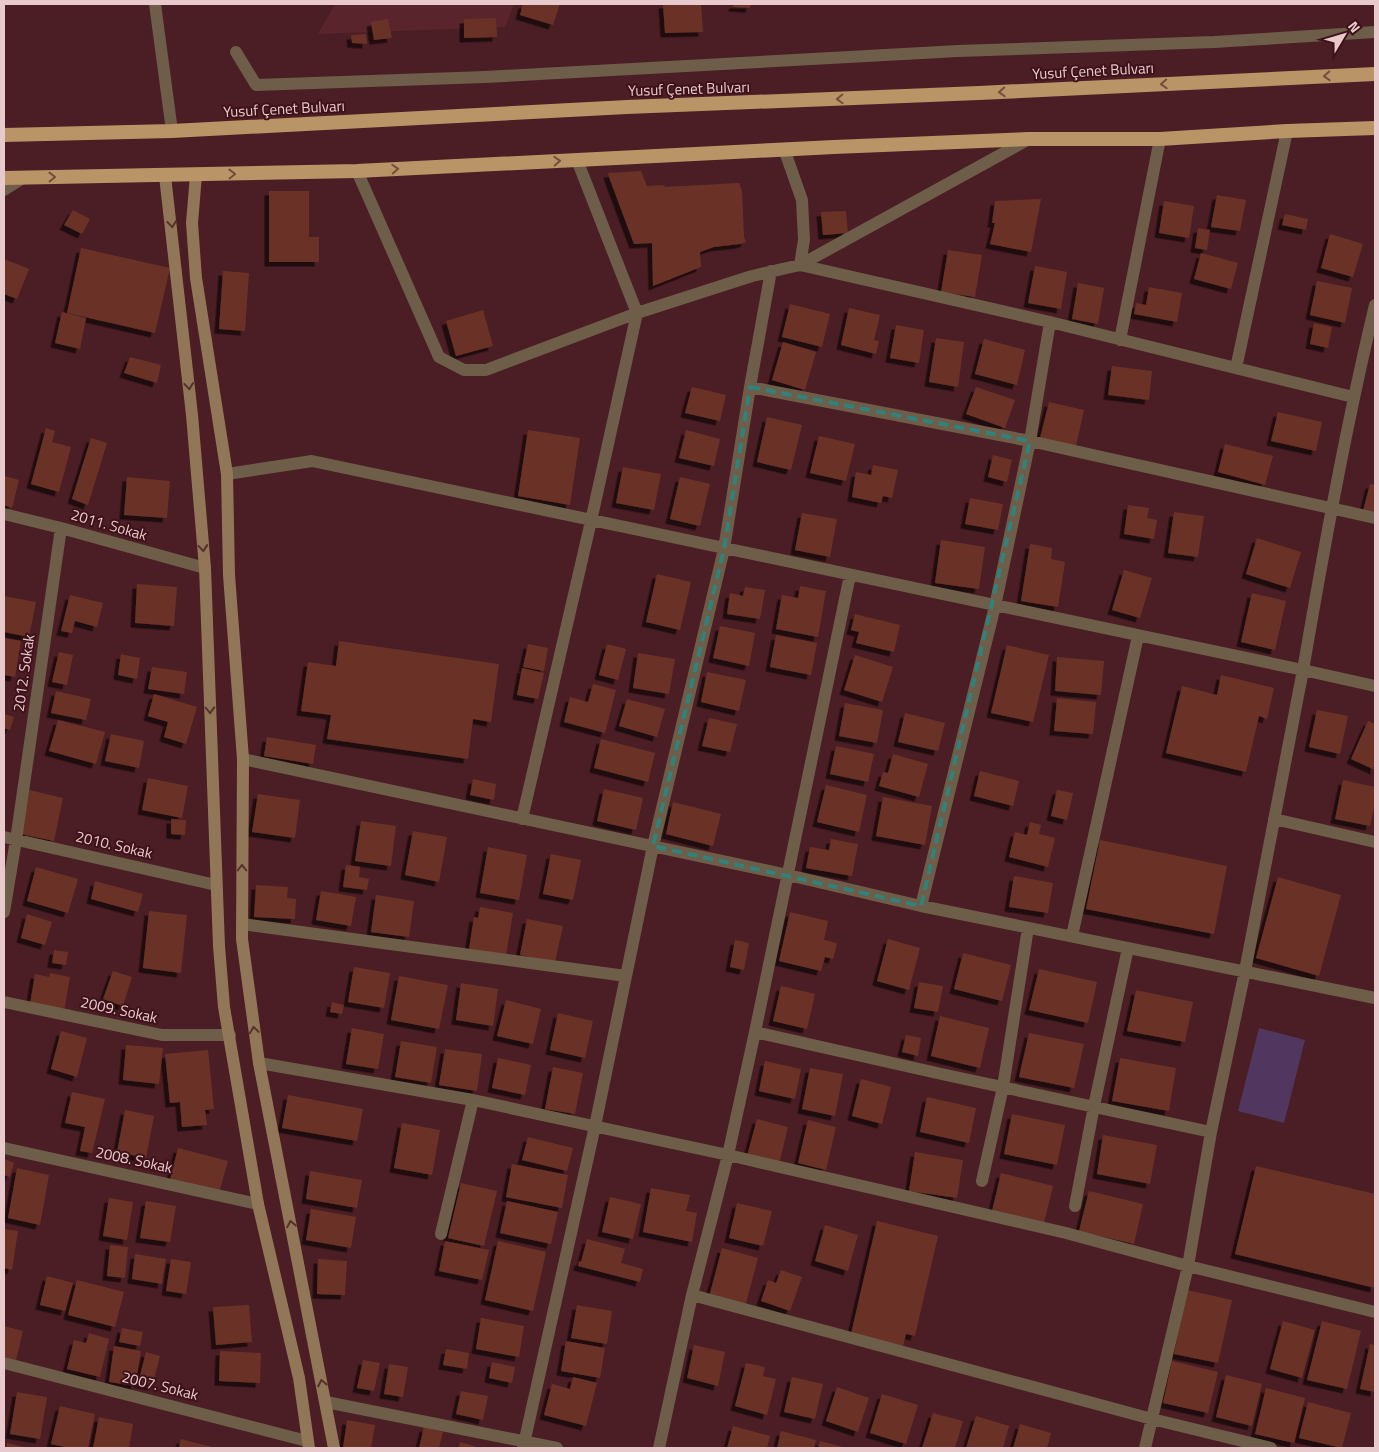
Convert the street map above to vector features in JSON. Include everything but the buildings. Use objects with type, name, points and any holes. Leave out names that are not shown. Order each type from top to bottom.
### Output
[{"type":"highway","name":"Yusuf Çenet Bulvarı","points":[[4,135],[172,131],[627,107],[979,93],[1375,74]]},
{"type":"highway","points":[[4,178],[356,171],[784,149],[1030,139],[1160,140],[1287,131],[1375,128]]},
{"type":"main road","points":[[196,175],[192,223],[196,278],[227,474],[229,575],[243,759],[242,939],[259,1062],[334,1448]]},
{"type":"main road","points":[[165,176],[192,415],[205,568],[216,885],[222,990],[258,1204],[299,1378],[308,1445]]},
{"type":"street","points":[[155,4],[172,131]]},
{"type":"street","points":[[236,52],[256,85],[485,76],[958,51],[1214,42],[1375,32]]},
{"type":"street","points":[[1236,368],[1287,131]]},
{"type":"street","points":[[356,171],[439,357],[464,370],[486,370],[636,312],[694,293],[800,265],[1030,139]]},
{"type":"street","points":[[1120,340],[1160,140]]},
{"type":"street","points":[[784,149],[802,200],[804,240],[800,265]]},
{"type":"street","points":[[522,819],[591,521],[636,312],[577,160]]},
{"type":"street","points":[[4,190],[23,178]]},
{"type":"street","points":[[800,265],[1050,322],[1354,397]]},
{"type":"street","points":[[523,1445],[595,1126],[653,846],[724,549],[750,387],[772,271]]},
{"type":"street","points":[[1145,1448],[1188,1266],[1212,1132],[1303,670],[1332,508],[1375,305]]},
{"type":"street","points":[[921,906],[995,606],[1030,441],[1050,322]]},
{"type":"street","points":[[750,387],[1030,441],[1375,518]]},
{"type":"street","points":[[227,474],[312,461],[1375,686]]},
{"type":"street","name":"2011. Sokak","points":[[4,514],[205,568]]},
{"type":"street","name":"2012. Sokak","points":[[4,912],[10,838],[61,528]]},
{"type":"street","points":[[659,1448],[692,1295],[728,1155],[755,1032],[850,575]]},
{"type":"street","points":[[1072,936],[1138,636]]},
{"type":"street","points":[[243,759],[788,875],[921,906],[1375,998]]},
{"type":"street","points":[[1274,819],[1375,842]]},
{"type":"street","name":"2010. Sokak","points":[[10,838],[216,885]]},
{"type":"street","points":[[242,924],[626,976]]},
{"type":"street","points":[[982,1181],[1003,1087],[1028,928]]},
{"type":"street","points":[[1075,1206],[1094,1106],[1128,948]]},
{"type":"street","name":"2009. Sokak","points":[[4,1002],[162,1035],[230,1035]]},
{"type":"street","points":[[755,1032],[1212,1132]]},
{"type":"street","points":[[259,1062],[473,1100],[728,1155],[1066,1234],[1375,1312]]},
{"type":"street","points":[[441,1234],[473,1100]]},
{"type":"street","name":"2008. Sokak","points":[[4,1148],[258,1204]]},
{"type":"street","points":[[692,1295],[1152,1419],[1272,1448]]},
{"type":"street","name":"2007. Sokak","points":[[4,1363],[308,1445]]},
{"type":"street","points":[[326,1402],[523,1445],[557,1448]]},
{"type":"highlighted area","points":[[750,387],[1030,441],[921,906],[653,846],[724,549]]},
{"type":"shaded area","points":[[335,4],[514,4],[505,27],[318,34]]},
{"type":"shaded area","points":[[1259,1028],[1305,1040],[1284,1123],[1238,1111]]}]
